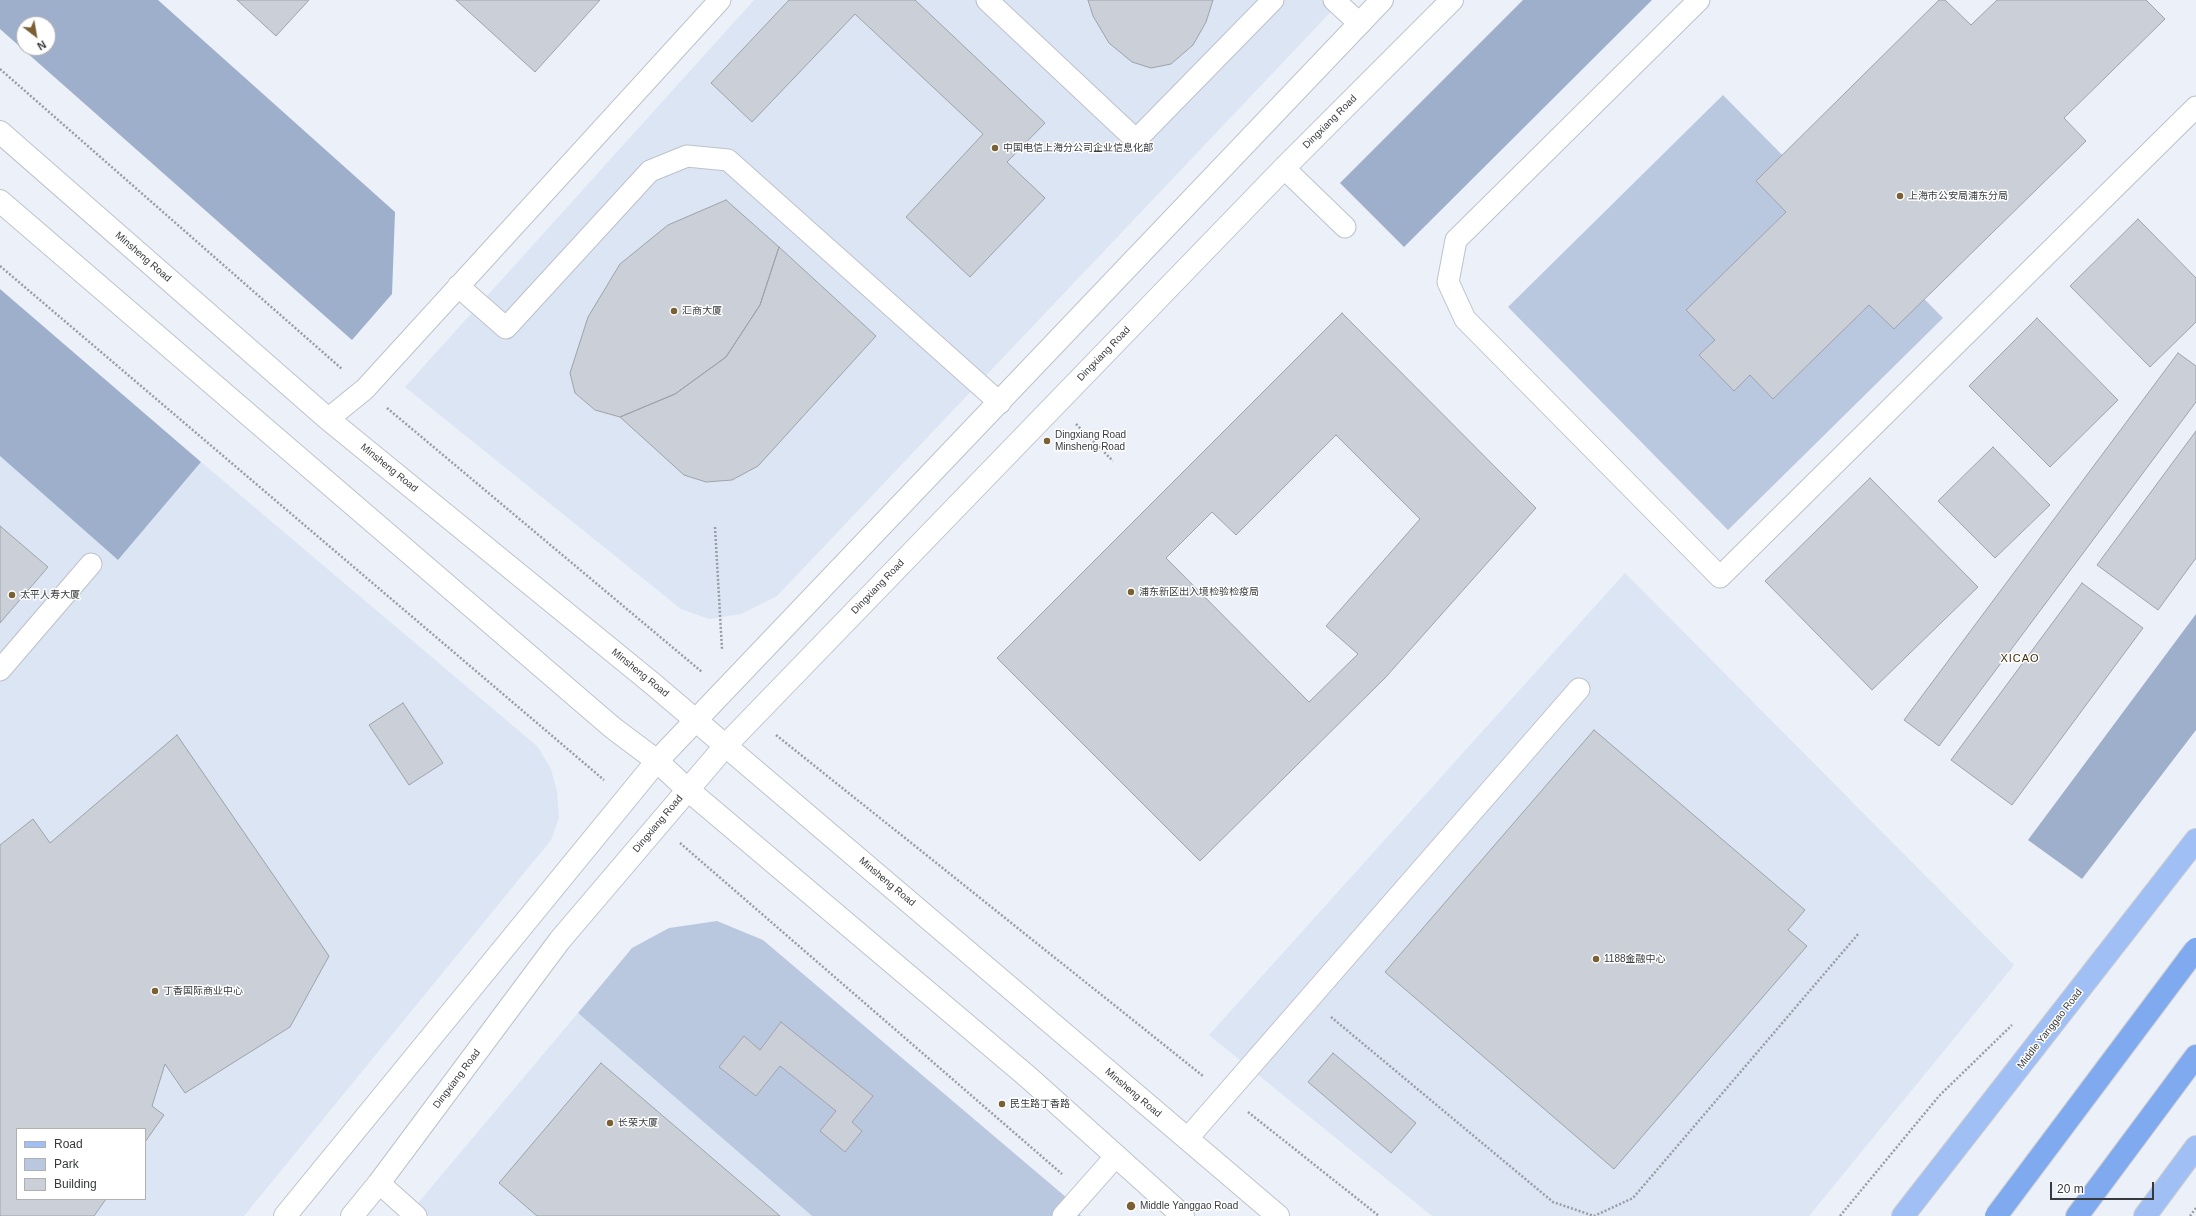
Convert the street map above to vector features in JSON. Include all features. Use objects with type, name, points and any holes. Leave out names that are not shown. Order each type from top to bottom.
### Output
[{"type":"highway","points":[[1996,1216],[2196,949]]},
{"type":"highway","points":[[2077,1216],[2196,1056]]},
{"type":"main road","name":"Middle Yanggao Road","points":[[1904,1216],[2196,840]]},
{"type":"main road","points":[[2145,1216],[2196,1147]]},
{"type":"street","points":[[285,1216],[657,761],[697,721],[1000,403],[1382,0]]},
{"type":"street","name":"Dingxiang Road","points":[[352,1216],[379,1183],[560,940],[726,745],[1284,168],[1452,0]]},
{"type":"street","name":"Minsheng Road","points":[[0,132],[328,419],[726,745],[1278,1216]]},
{"type":"street","points":[[0,201],[607,723],[657,761],[687,789],[1028,1077],[1183,1216]]},
{"type":"lane","points":[[328,419],[365,389],[720,0]]},
{"type":"lane","points":[[987,0],[1136,140],[1273,0]]},
{"type":"lane","points":[[1334,0],[1360,24]]},
{"type":"lane","points":[[1699,0],[1456,240],[1448,282],[1465,319],[1720,577],[2196,106]]},
{"type":"lane","points":[[458,286],[506,328],[650,171],[687,156],[728,160],[1000,403]]},
{"type":"lane","points":[[1284,168],[1345,226]]},
{"type":"lane","points":[[0,670],[91,564]]},
{"type":"lane","points":[[1187,1138],[1578,689]]},
{"type":"lane","points":[[1063,1216],[1116,1156]]},
{"type":"lane","points":[[379,1183],[416,1216]]},
{"type":"path","points":[[0,69],[365,389],[683,655],[724,692]]},
{"type":"path","points":[[0,266],[627,799]]},
{"type":"path","points":[[1056,404],[1114,461]]},
{"type":"path","points":[[715,527],[724,692]]},
{"type":"path","points":[[753,717],[1379,1216]]},
{"type":"path","points":[[658,824],[1083,1193]]},
{"type":"path","points":[[1309,999],[1553,1202],[1594,1216],[1633,1198],[1859,933]]},
{"type":"path","points":[[1840,1216],[1939,1096],[2013,1024]]},
{"type":"path","points":[[2190,1216],[2196,1208]]},
{"type":"shaded area","points":[[0,0],[158,0],[395,212],[392,294],[352,340],[31,56],[56,56],[56,16],[16,16],[16,43],[0,29]]},
{"type":"shaded area","points":[[754,0],[1342,0],[777,596],[741,614],[709,619],[681,609],[405,387]]},
{"type":"shaded area","points":[[1523,0],[1652,0],[1404,247],[1340,183]]},
{"type":"shaded area","points":[[0,289],[201,462],[118,560],[0,456]]},
{"type":"shaded area","points":[[0,456],[118,560],[201,462],[538,747],[551,769],[557,792],[559,818],[551,840],[244,1216],[0,1216]]},
{"type":"shaded area","points":[[1625,573],[2014,965],[1809,1216],[1432,1216],[1209,1035]]},
{"type":"shaded area","points":[[2196,614],[2196,730],[2082,879],[2028,840]]},
{"type":"shaded area","points":[[578,1013],[812,1216],[407,1216]]},
{"type":"green space","points":[[1723,95],[1943,318],[1728,530],[1508,307]]},
{"type":"green space","points":[[717,921],[763,940],[1067,1198],[1081,1216],[812,1216],[578,1013],[632,948],[669,928]]},
{"type":"building","points":[[237,0],[309,0],[276,36]]},
{"type":"building","points":[[456,0],[600,0],[535,72]]},
{"type":"building","name":"中国电信上海分公司企业信息化部","points":[[789,0],[915,0],[1045,123],[1007,162],[1045,198],[970,277],[906,217],[983,134],[855,14],[752,122],[711,83]]},
{"type":"building","points":[[1088,0],[1213,0],[1206,22],[1193,45],[1171,64],[1151,68],[1132,62],[1109,43],[1093,16]]},
{"type":"building","name":"上海市公安局浦东分局","points":[[1939,0],[1945,0],[1971,25],[1997,0],[2146,0],[2165,19],[2064,118],[2086,141],[1894,329],[1869,305],[1773,399],[1750,375],[1734,391],[1699,355],[1715,340],[1686,310],[1786,212],[1756,181]]},
{"type":"building","name":"汇商大厦","points":[[726,200],[779,247],[760,305],[726,357],[675,394],[620,417],[595,410],[575,393],[570,373],[588,317],[620,264],[668,225]]},
{"type":"building","points":[[2138,219],[2196,278],[2196,322],[2150,367],[2070,286]]},
{"type":"building","points":[[779,247],[876,336],[758,466],[732,480],[706,482],[684,475],[620,417],[675,394],[726,357],[760,305]]},
{"type":"building","name":"浦东新区出入境检验检疫局","points":[[1342,313],[1536,508],[1385,678],[1200,861],[997,658]],"holes":[[[1336,435],[1420,519],[1326,626],[1358,654],[1309,702],[1166,558],[1212,512],[1236,535]]]},
{"type":"building","points":[[2037,318],[2118,400],[2050,467],[1969,386]]},
{"type":"building","points":[[2178,353],[2196,366],[2196,402],[1939,746],[1904,720]]},
{"type":"building","points":[[2196,431],[2196,558],[2158,610],[2097,565]]},
{"type":"building","points":[[1993,447],[2050,505],[1995,558],[1938,501]]},
{"type":"building","points":[[1870,478],[1978,587],[1872,690],[1765,581]]},
{"type":"building","name":"太平人寿大厦","points":[[0,526],[48,567],[0,623]]},
{"type":"building","points":[[2082,583],[2143,628],[2012,805],[1951,760]]},
{"type":"building","points":[[403,703],[443,763],[409,785],[369,725]]},
{"type":"building","name":"1188金融中心","points":[[1594,730],[1805,910],[1788,930],[1807,946],[1614,1169],[1385,972]]},
{"type":"building","name":"丁香国际商业中心","points":[[177,735],[329,956],[290,1027],[185,1093],[165,1064],[152,1106],[164,1115],[146,1141],[146,1128],[16,1128],[16,1200],[105,1200],[94,1216],[0,1216],[0,845],[33,819],[50,843]]},
{"type":"building","points":[[781,1022],[873,1096],[852,1122],[862,1131],[845,1152],[820,1131],[836,1111],[780,1066],[756,1096],[719,1067],[744,1036],[760,1050]]},
{"type":"building","points":[[1333,1053],[1416,1123],[1391,1153],[1308,1082]]},
{"type":"building","name":"长荣大厦","points":[[601,1063],[780,1216],[537,1216],[499,1183]]},
{"type":"place","name":"中国电信上海分公司企业信息化部","points":[[995,148]]},
{"type":"place","name":"上海市公安局浦东分局","points":[[1900,196]]},
{"type":"place","name":"汇商大厦","points":[[674,311]]},
{"type":"place","name":"Dingxiang Road Minsheng Road","points":[[1047,441]]},
{"type":"place","name":"浦东新区出入境检验检疫局","points":[[1131,592]]},
{"type":"place","name":"太平人寿大厦","points":[[12,595]]},
{"type":"place","name":"1188金融中心","points":[[1596,959]]},
{"type":"place","name":"丁香国际商业中心","points":[[155,991]]},
{"type":"place","name":"民生路丁香路","points":[[1002,1104]]},
{"type":"place","name":"长荣大厦","points":[[610,1123]]},
{"type":"place","name":"Middle Yanggao Road","points":[[1131,1206]]},
{"type":"district","name":"XICAO","points":[[2020,659]]}]
